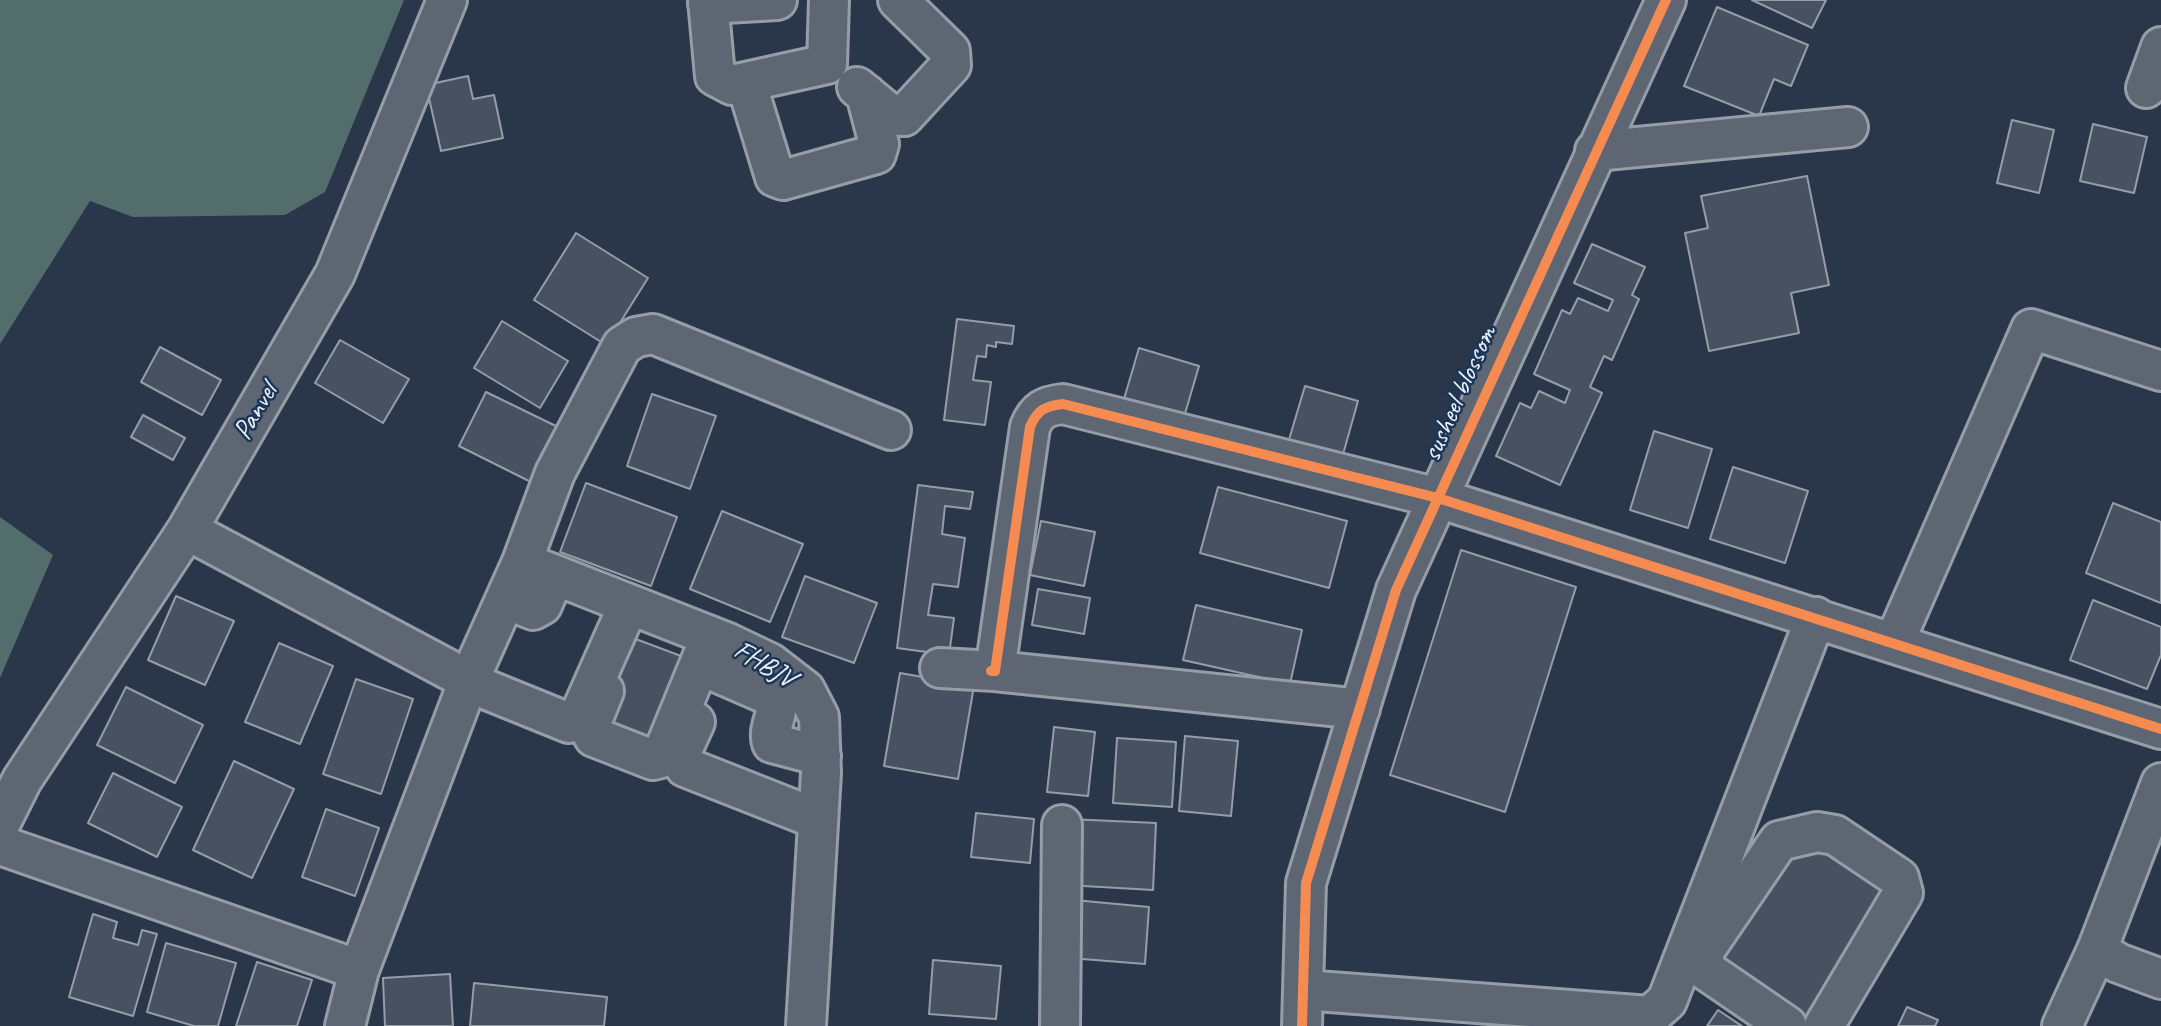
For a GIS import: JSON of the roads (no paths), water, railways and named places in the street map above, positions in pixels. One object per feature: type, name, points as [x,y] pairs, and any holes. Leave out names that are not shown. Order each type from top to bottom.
[{"type":"street","name":"Panvel","points":[[0,824],[22,780],[187,530],[335,274],[447,0]]},
{"type":"street","points":[[777,0],[708,2],[715,76],[732,85],[827,64]]},
{"type":"street","points":[[827,64],[830,0]]},
{"type":"street","points":[[827,64],[891,115],[904,116],[951,65],[950,51],[898,0]]},
{"type":"street","name":"susheel blossom","points":[[1302,1008],[1306,883],[1396,590],[1665,0]]},
{"type":"street","points":[[2146,88],[2161,47]]},
{"type":"street","points":[[746,82],[775,177],[783,180],[876,154],[879,144],[866,94]]},
{"type":"street","points":[[1595,150],[1848,127]]},
{"type":"street","points":[[1894,643],[2031,329],[2161,371]]},
{"type":"street","points":[[345,1026],[359,970],[508,619],[542,605],[538,569],[555,473],[622,346],[636,337],[653,334],[891,430]]},
{"type":"street","points":[[995,671],[1030,427],[1036,413],[1047,406],[1063,404],[1438,498],[2161,729]]},
{"type":"street","points":[[187,530],[480,686],[569,723],[578,719],[634,606]]},
{"type":"street","name":"FHBJV","points":[[538,569],[634,606],[747,673],[805,690],[819,717],[821,758],[806,1026]]},
{"type":"street","points":[[634,606],[589,728],[594,737],[653,760],[661,758],[747,673]]},
{"type":"street","points":[[1787,1026],[1704,969],[1704,951],[1735,874],[1816,617]]},
{"type":"street","points":[[940,668],[995,671],[1360,709]]},
{"type":"street","points":[[747,673],[772,743],[821,758]]},
{"type":"street","points":[[747,673],[680,755],[685,767],[817,819]]},
{"type":"street","points":[[762,798],[771,761],[821,758]]},
{"type":"street","points":[[2062,1026],[2097,950],[2161,783]]},
{"type":"street","points":[[1060,1026],[1062,825]]},
{"type":"street","points":[[1302,1008],[1496,1016],[1650,1016],[1667,1001],[1735,874],[1779,841],[1817,832],[1835,835],[1899,878],[1903,893],[1824,1026]]},
{"type":"street","points":[[0,845],[359,970]]},
{"type":"street","points":[[2097,950],[2118,963],[2161,979]]}]
